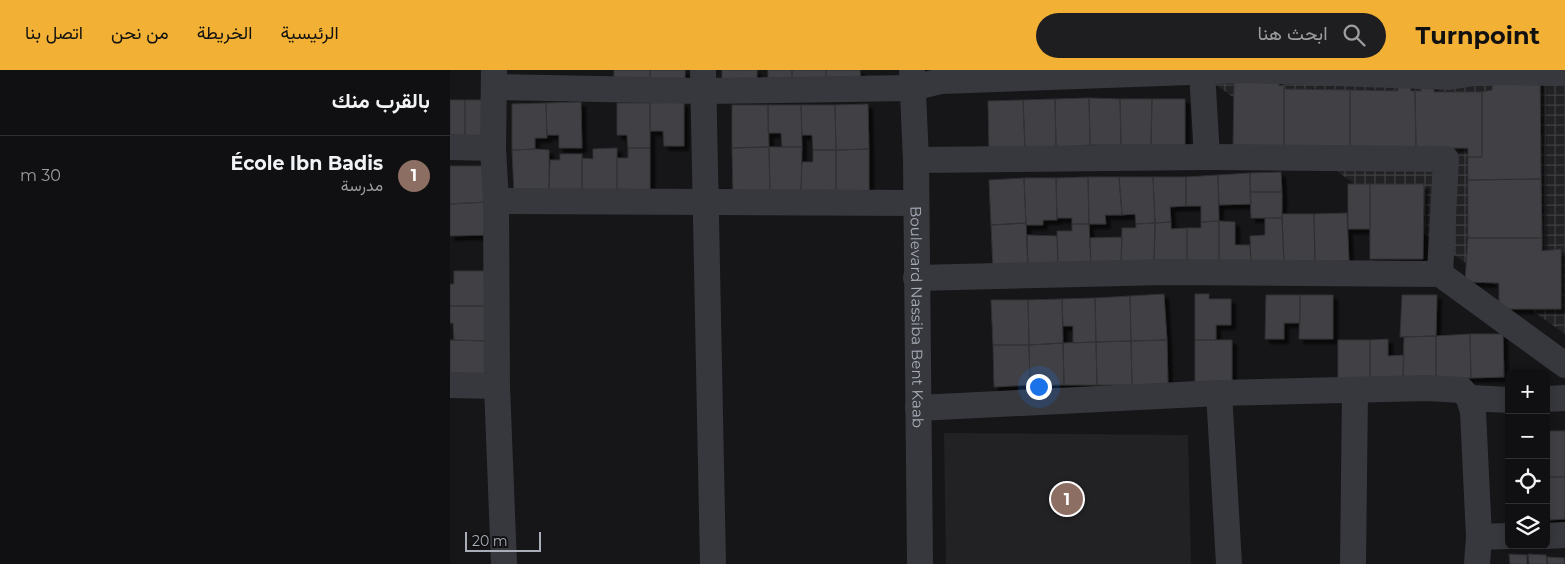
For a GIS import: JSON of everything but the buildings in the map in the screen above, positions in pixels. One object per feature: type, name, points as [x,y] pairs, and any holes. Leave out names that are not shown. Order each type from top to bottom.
[{"type":"street","points":[[504,564],[497,386],[496,201],[492,148],[494,78],[704,81],[912,79],[941,81],[1245,70],[1449,77],[1480,72],[1562,73]]},
{"type":"street","points":[[1202,72],[1207,157]]},
{"type":"street","name":"Boulevard Nassiba Bent Kaab","points":[[912,79],[916,160],[920,564]]},
{"type":"street","points":[[704,81],[704,204],[714,564]]},
{"type":"street","points":[[450,147],[492,148]]},
{"type":"street","points":[[916,160],[1207,157],[1446,160],[1440,274]]},
{"type":"street","points":[[496,201],[704,204],[916,203]]},
{"type":"street","points":[[916,278],[1166,272],[1440,274],[1565,365]]},
{"type":"street","points":[[450,385],[497,386]]},
{"type":"street","points":[[918,408],[1219,393],[1447,388],[1462,390],[1468,398],[1473,412],[1479,537],[1477,564]]},
{"type":"street","points":[[1353,564],[1355,390]]},
{"type":"street","points":[[1219,393],[1229,564]]},
{"type":"street","points":[[1468,398],[1505,400]]},
{"type":"street","points":[[1550,399],[1565,398]]},
{"type":"street","points":[[1479,537],[1505,536]]},
{"type":"street","points":[[1550,536],[1565,536]]},
{"type":"shaded area","points":[[1195,70],[1565,70],[1565,334]]},
{"type":"shaded area","points":[[944,433],[1188,435],[1191,564],[946,564]]},
{"type":"place","name":"École Ibn Badis","points":[[1067,499]]}]
